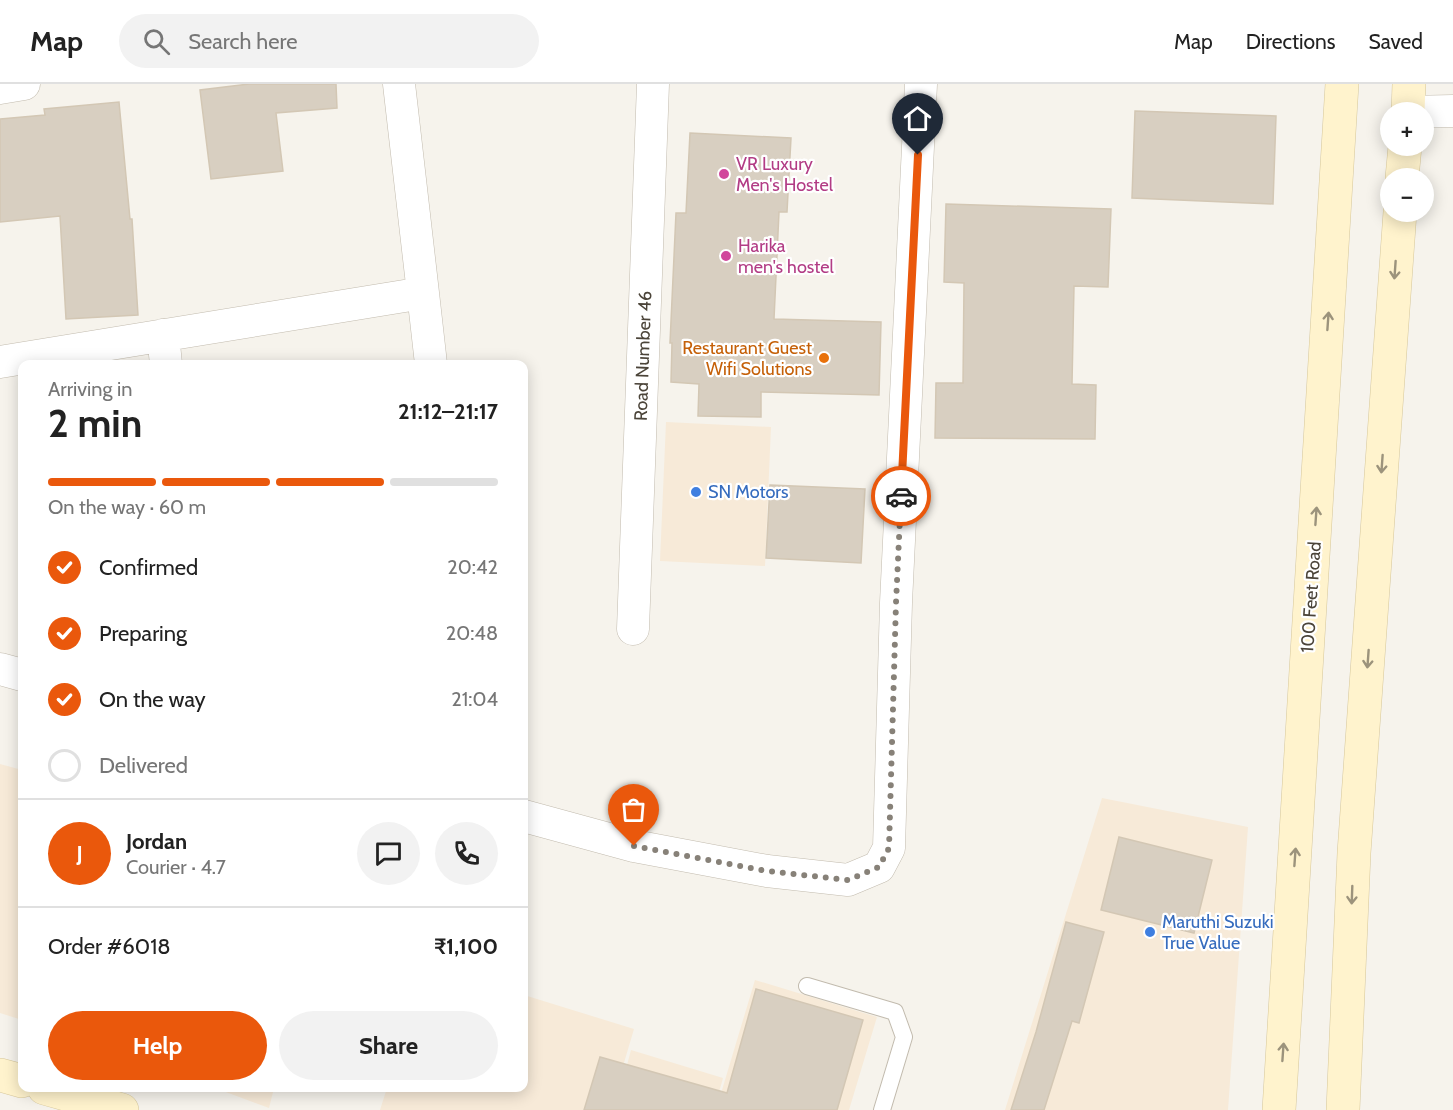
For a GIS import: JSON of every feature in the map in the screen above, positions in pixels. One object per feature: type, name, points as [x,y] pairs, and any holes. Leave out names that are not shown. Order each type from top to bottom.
[{"type":"main road","name":"100 Feet Road","points":[[1279,1110],[1342,84]]},
{"type":"main road","points":[[1408,102],[1409,84]]},
{"type":"main road","points":[[1343,1110],[1354,853],[1399,222]]},
{"type":"main road","points":[[0,1075],[18,1081]]},
{"type":"main road","points":[[58,1092],[122,1110]]},
{"type":"street","points":[[0,88],[24,84]]},
{"type":"street","points":[[399,84],[431,360]]},
{"type":"street","name":"Road Number 46","points":[[633,628],[653,84]]},
{"type":"street","points":[[528,817],[634,846],[767,871],[848,880],[879,867],[889,848],[896,603],[921,84]]},
{"type":"street","points":[[1434,111],[1453,111]]},
{"type":"street","points":[[28,360],[165,350],[423,293]]},
{"type":"street","points":[[0,362],[18,361]]},
{"type":"street","points":[[0,669],[18,674]]},
{"type":"lane","points":[[807,986],[895,1012],[904,1037],[882,1110]]},
{"type":"shaded area","points":[[666,422],[771,427],[765,566],[660,561]]},
{"type":"shaded area","points":[[0,764],[18,769],[18,1019],[0,1013]]},
{"type":"shaded area","name":"Maruthi Suzuki True Value","points":[[1102,798],[1248,827],[1228,1110],[1005,1110]]},
{"type":"shaded area","points":[[755,980],[877,1017],[849,1110],[716,1110]]},
{"type":"shaded area","points":[[528,996],[634,1029],[610,1110],[380,1110],[386,1092],[528,1092]]},
{"type":"shaded area","points":[[631,1050],[723,1078],[714,1110],[615,1110]]},
{"type":"shaded area","points":[[226,1092],[273,1092],[269,1108]]},
{"type":"building","points":[[249,84],[336,84],[337,108],[276,113],[283,171],[211,179],[200,90]]},
{"type":"building","points":[[119,102],[130,219],[132,219],[138,315],[66,319],[60,216],[0,222],[0,119],[45,115],[44,109]]},
{"type":"building","points":[[1135,111],[1276,116],[1273,204],[1132,198]]},
{"type":"building","points":[[690,133],[791,138],[787,212],[779,212],[774,319],[881,322],[879,395],[761,392],[761,417],[698,416],[699,384],[671,382],[672,343],[670,343],[676,213],[686,213]]},
{"type":"building","points":[[946,204],[1111,209],[1108,287],[1074,286],[1072,384],[1096,385],[1095,439],[935,438],[936,383],[963,383],[964,283],[944,282]]},
{"type":"building","points":[[770,485],[865,489],[861,563],[766,558]]},
{"type":"building","points":[[1119,837],[1212,860],[1194,933],[1101,910]]},
{"type":"building","points":[[1066,922],[1104,932],[1079,1023],[1072,1021],[1044,1110],[1011,1110],[1036,1032]]},
{"type":"building","points":[[756,989],[863,1020],[837,1110],[584,1110],[600,1057],[727,1093]]},
{"type":"way so far","points":[[634,846],[767,871],[848,880],[879,867],[889,848],[901,496]]},
{"type":"place","name":"VR Luxury Men's Hostel","points":[[724,174]]},
{"type":"place","name":"Harika men's hostel","points":[[726,256]]},
{"type":"place","name":"Restaurant Guest Wifi Solutions","points":[[824,358]]},
{"type":"place","name":"SN Motors","points":[[696,492]]},
{"type":"place","name":"Maruthi Suzuki True Value","points":[[1150,932]]},
{"type":"route","points":[[901,496],[918,155]]}]
